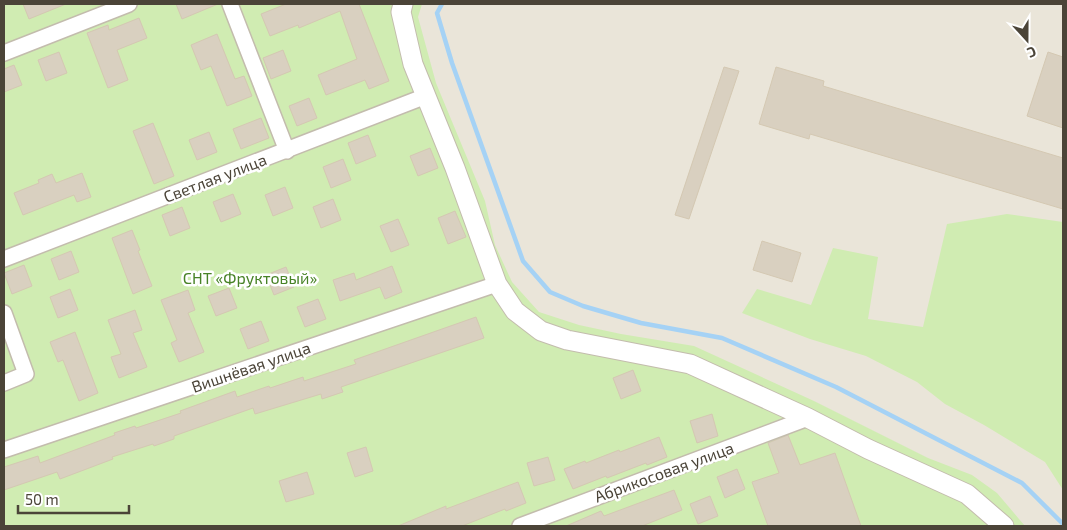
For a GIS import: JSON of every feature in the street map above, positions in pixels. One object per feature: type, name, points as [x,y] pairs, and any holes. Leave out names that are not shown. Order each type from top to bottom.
[{"type":"street","points":[[4,52],[129,4]]},
{"type":"street","points":[[230,4],[287,151]]},
{"type":"street","points":[[403,4],[402,12],[413,64],[497,284],[515,311],[541,331],[567,340],[690,364],[966,494],[1004,526]]},
{"type":"street","name":"Светлая улица","points":[[4,259],[426,96]]},
{"type":"street","name":"Вишнёвая улица","points":[[4,450],[497,284]]},
{"type":"street","points":[[4,313],[26,374],[4,383]]},
{"type":"street","name":"Абрикосовая улица","points":[[520,526],[808,418]]},
{"type":"shaded area","points":[[4,4],[1063,4],[1063,526],[4,526]]},
{"type":"green space","name":"СНТ «Фруктовый»","points":[[4,4],[422,4],[418,17],[436,83],[485,201],[495,245],[512,282],[539,312],[579,325],[694,346],[814,401],[928,458],[972,475],[997,493],[1025,526],[4,526]]},
{"type":"green space","points":[[1007,214],[1063,222],[1063,490],[1045,462],[945,404],[917,382],[866,356],[810,339],[742,313],[757,289],[811,305],[833,248],[878,257],[868,319],[923,327],[947,224]]},
{"type":"building","points":[[23,4],[66,4],[29,19]]},
{"type":"building","points":[[176,4],[218,4],[182,19]]},
{"type":"building","points":[[286,4],[359,4],[389,81],[369,89],[365,80],[326,95],[318,75],[357,59],[340,11],[299,28],[298,25],[270,36],[261,14]]},
{"type":"building","points":[[139,18],[147,38],[117,50],[128,80],[108,88],[87,33],[108,25],[109,30]]},
{"type":"building","points":[[217,34],[235,79],[244,76],[252,96],[227,106],[211,66],[201,70],[191,45]]},
{"type":"building","points":[[283,50],[291,71],[271,79],[263,58]]},
{"type":"building","points":[[59,52],[67,73],[46,81],[38,60]]},
{"type":"building","points":[[1048,52],[1063,57],[1063,128],[1027,116]]},
{"type":"building","points":[[14,65],[22,85],[4,92],[4,69]]},
{"type":"building","points":[[724,67],[739,71],[689,219],[675,215]]},
{"type":"building","points":[[776,67],[824,81],[823,86],[1063,158],[1063,209],[810,134],[809,139],[759,124]]},
{"type":"building","points":[[309,98],[317,118],[297,126],[289,106]]},
{"type":"building","points":[[261,118],[269,138],[241,149],[233,129]]},
{"type":"building","points":[[153,123],[174,176],[154,184],[133,131]]},
{"type":"building","points":[[209,132],[217,152],[197,160],[189,140]]},
{"type":"building","points":[[368,135],[376,156],[356,164],[348,143]]},
{"type":"building","points":[[430,148],[438,168],[418,176],[410,156]]},
{"type":"building","points":[[343,159],[351,180],[331,188],[323,167]]},
{"type":"building","points":[[82,173],[91,197],[77,202],[74,195],[23,215],[14,193],[39,183],[38,180],[52,174],[56,183]]},
{"type":"building","points":[[285,187],[293,208],[273,216],[265,195]]},
{"type":"building","points":[[233,194],[241,214],[221,222],[213,202]]},
{"type":"building","points":[[333,199],[341,220],[321,228],[313,207]]},
{"type":"building","points":[[182,207],[190,228],[170,236],[162,215]]},
{"type":"building","points":[[455,211],[466,237],[448,244],[438,218]]},
{"type":"building","points":[[398,219],[409,245],[391,252],[380,226]]},
{"type":"building","points":[[132,230],[152,286],[133,294],[112,238]]},
{"type":"building","points":[[762,241],[801,253],[792,282],[753,270]]},
{"type":"building","points":[[71,251],[79,272],[59,280],[51,259]]},
{"type":"building","points":[[24,265],[32,286],[12,294],[4,273]]},
{"type":"building","points":[[392,266],[402,292],[385,299],[380,287],[340,301],[333,280],[354,273],[356,280]]},
{"type":"building","points":[[286,267],[294,287],[274,295],[266,275]]},
{"type":"building","points":[[229,288],[237,308],[216,316],[208,296]]},
{"type":"building","points":[[70,289],[78,310],[58,318],[50,297]]},
{"type":"building","points":[[188,290],[195,310],[188,313],[204,352],[179,362],[171,343],[177,340],[161,300]]},
{"type":"building","points":[[318,299],[326,319],[305,327],[297,307]]},
{"type":"building","points":[[135,310],[142,330],[133,333],[147,367],[119,378],[111,357],[121,354],[108,320]]},
{"type":"building","points":[[476,317],[484,338],[341,387],[343,392],[322,399],[321,394],[255,414],[253,408],[174,436],[174,439],[154,446],[153,444],[112,457],[113,459],[60,479],[57,472],[4,490],[4,467],[38,456],[40,463],[115,435],[114,433],[135,426],[136,428],[181,413],[180,411],[235,391],[237,397],[303,377],[304,381],[356,364],[354,360]]},
{"type":"building","points":[[261,321],[269,341],[248,349],[240,329]]},
{"type":"building","points":[[75,332],[98,393],[79,401],[63,360],[58,362],[50,342]]},
{"type":"building","points":[[633,370],[641,391],[621,399],[613,378]]},
{"type":"building","points":[[712,414],[718,436],[697,443],[690,421]]},
{"type":"building","points":[[788,435],[800,465],[835,453],[861,526],[768,526],[752,482],[779,473],[768,443]]},
{"type":"building","points":[[659,437],[667,457],[607,478],[606,476],[573,489],[564,469],[585,461],[586,463],[619,450],[620,452]]},
{"type":"building","points":[[366,447],[373,471],[355,477],[347,453]]},
{"type":"building","points":[[548,457],[555,480],[534,486],[527,463]]},
{"type":"building","points":[[737,469],[745,489],[725,498],[717,477]]},
{"type":"building","points":[[307,472],[314,494],[286,502],[279,481]]},
{"type":"building","points":[[518,482],[526,503],[506,511],[505,509],[462,526],[398,526],[446,506],[446,509]]},
{"type":"building","points":[[674,490],[682,510],[642,526],[566,526],[601,511],[604,516]]},
{"type":"building","points":[[710,496],[718,516],[698,524],[690,504]]},
{"type":"waterway","points":[[442,4],[437,13],[452,63],[523,261],[550,292],[583,306],[641,323],[722,338],[836,387],[1022,483],[1063,524]]}]
